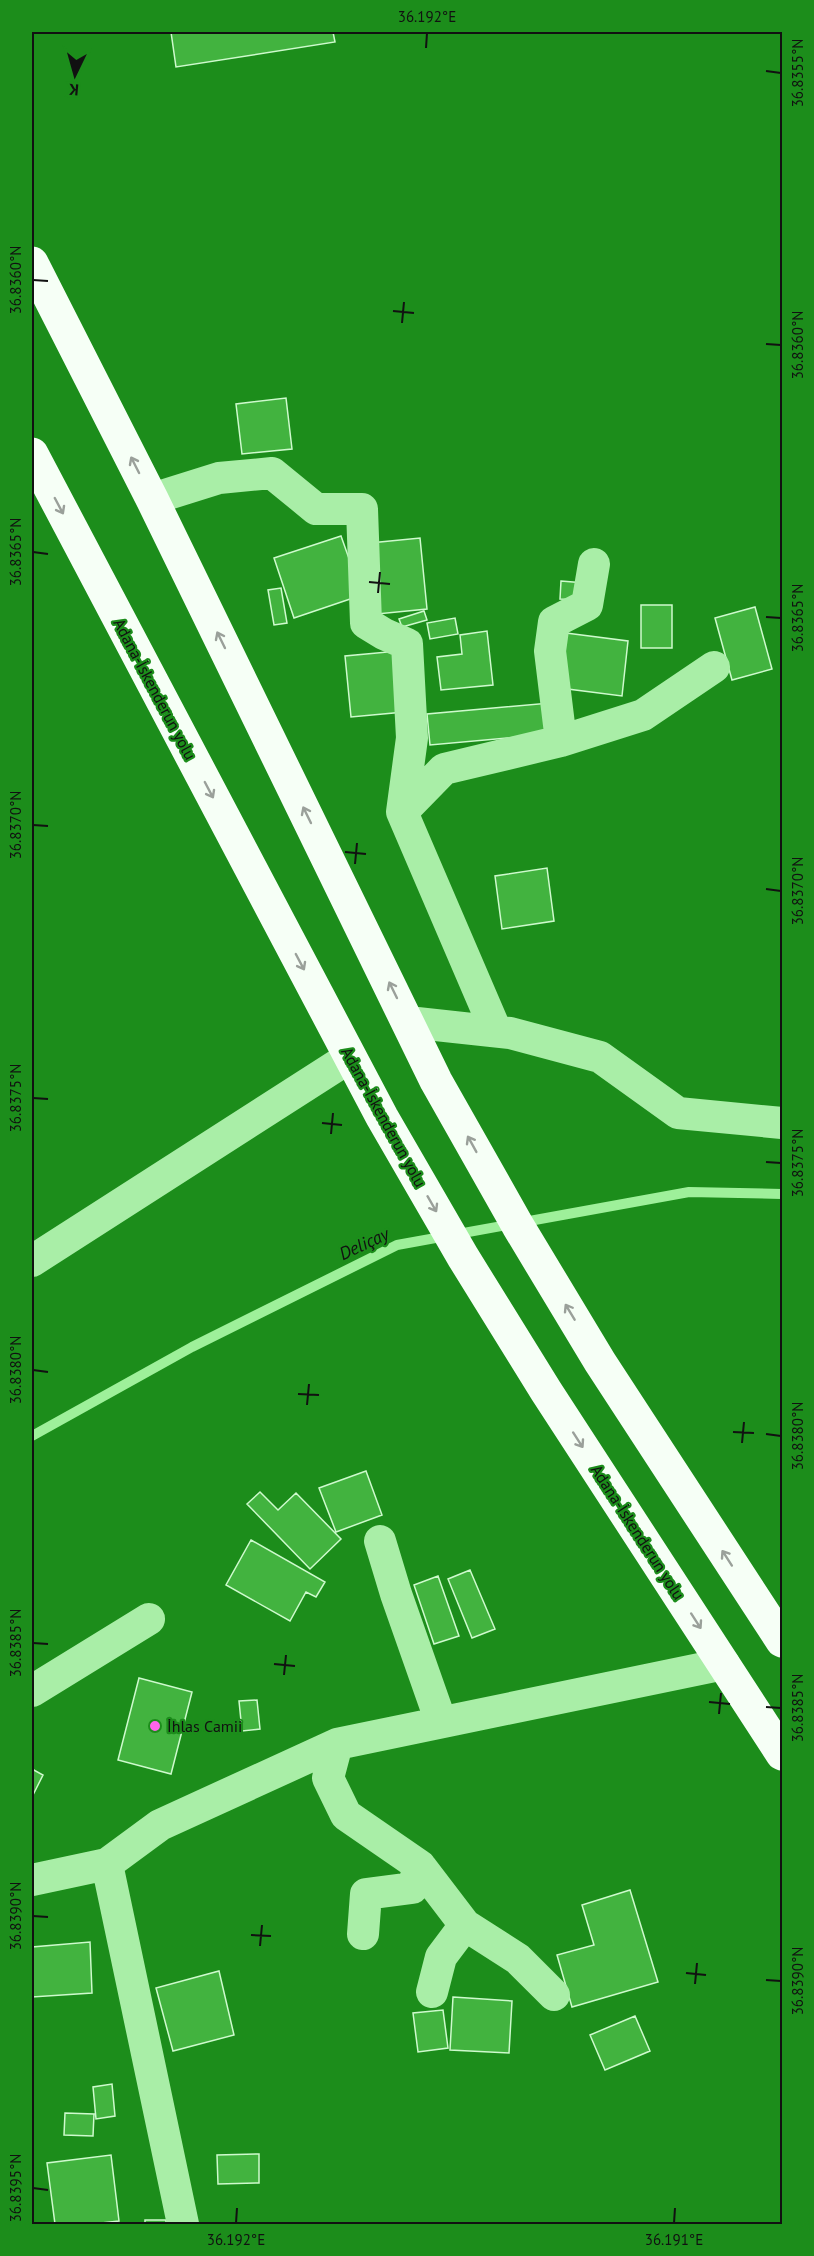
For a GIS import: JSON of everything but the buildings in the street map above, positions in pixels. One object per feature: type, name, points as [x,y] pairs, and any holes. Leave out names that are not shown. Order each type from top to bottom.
[{"type":"highway","points":[[32,263],[152,499],[436,1081],[518,1226],[600,1362],[783,1641]]},
{"type":"highway","name":"Adana-İskenderun yolu","points":[[32,454],[382,1117],[463,1257],[546,1391],[783,1754]]},
{"type":"street","points":[[152,499],[219,478],[272,472],[316,508],[362,509],[366,623],[407,644],[412,738],[402,812],[496,1031]]},
{"type":"street","points":[[561,741],[550,651],[554,622],[587,605],[594,564]]},
{"type":"street","points":[[402,812],[444,770],[561,741],[644,716],[714,667]]},
{"type":"street","points":[[408,1022],[510,1033],[600,1057],[678,1113],[783,1123]]},
{"type":"street","points":[[32,1261],[350,1057]]},
{"type":"street","points":[[380,1541],[441,1722]]},
{"type":"street","points":[[32,1691],[148,1619]]},
{"type":"street","points":[[32,1880],[107,1864],[160,1825],[337,1744],[724,1664]]},
{"type":"street","points":[[337,1744],[328,1778],[346,1815],[420,1866],[465,1925],[518,1959],[554,1995]]},
{"type":"street","points":[[107,1864],[183,2224]]},
{"type":"street","points":[[363,1934],[366,1894],[412,1888],[420,1866]]},
{"type":"street","points":[[432,1992],[441,1957],[465,1925]]},
{"type":"waterway","name":"Deliçay","points":[[32,1436],[192,1347],[397,1245],[689,1192],[782,1194]]},
{"type":"place","name":"İhlas Camii","points":[[155,1726]]}]
